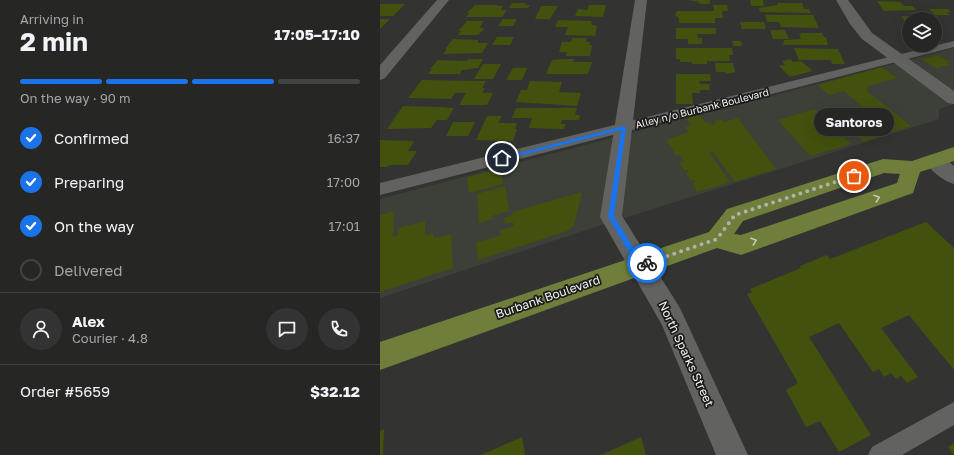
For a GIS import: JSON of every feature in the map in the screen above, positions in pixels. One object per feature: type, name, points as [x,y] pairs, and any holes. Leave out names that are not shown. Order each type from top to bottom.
[{"type":"main road","points":[[912,168],[906,188],[741,245],[717,239],[735,215],[883,166],[912,168],[954,154]]},
{"type":"main road","name":"Burbank Boulevard","points":[[380,356],[717,239]]},
{"type":"street","points":[[380,75],[443,0]]},
{"type":"street","name":"North Sparks Street","points":[[641,0],[611,217],[671,317],[732,455]]},
{"type":"street","points":[[842,0],[856,24],[867,36],[954,99]]},
{"type":"street","points":[[935,160],[954,176]]},
{"type":"lane","name":"Alley n/o Burbank Boulevard","points":[[380,189],[954,44]]},
{"type":"lane","points":[[880,455],[954,413]]},
{"type":"shaded area","points":[[954,48],[954,104],[939,109],[939,119],[583,231],[380,298],[380,199]]},
{"type":"building","points":[[688,0],[710,0],[710,2],[709,4],[700,4],[699,2]]},
{"type":"building","points":[[750,0],[763,0],[764,6],[751,6]]},
{"type":"building","points":[[877,1],[900,2],[904,6],[913,6],[916,10],[884,11]]},
{"type":"building","points":[[512,3],[526,3],[525,5],[530,5],[528,8],[509,8]]},
{"type":"building","points":[[777,3],[802,3],[804,9],[809,9],[811,13],[760,12],[759,8],[778,5]]},
{"type":"building","points":[[380,4],[405,4],[393,16],[380,16]]},
{"type":"building","points":[[475,5],[498,5],[497,6],[503,6],[501,10],[507,10],[502,17],[466,17],[469,13],[467,13]]},
{"type":"building","points":[[589,5],[606,5],[603,17],[575,16],[578,9],[587,10]]},
{"type":"building","points":[[713,5],[727,5],[728,11],[722,11],[723,18],[715,18],[715,23],[679,23],[679,18],[675,15],[677,11],[714,11]]},
{"type":"building","points":[[541,6],[558,6],[550,19],[535,19]]},
{"type":"building","points":[[929,9],[948,9],[951,12],[947,12],[950,15],[942,15],[942,12],[932,12]]},
{"type":"building","points":[[765,15],[813,15],[819,28],[781,27],[779,22],[767,22]]},
{"type":"building","points":[[380,19],[390,19],[380,29]]},
{"type":"building","points":[[503,19],[517,19],[513,26],[498,26]]},
{"type":"building","points":[[558,20],[592,21],[591,24],[597,26],[595,36],[565,35],[568,27],[555,27]]},
{"type":"building","points":[[467,21],[484,21],[480,27],[484,29],[478,35],[458,35],[461,31],[458,31]]},
{"type":"building","points":[[740,22],[764,22],[766,29],[742,29]]},
{"type":"building","points":[[676,28],[716,28],[716,34],[697,34],[698,38],[702,38],[702,44],[688,44],[688,39],[676,39]]},
{"type":"building","points":[[770,30],[785,30],[789,39],[773,39]]},
{"type":"building","points":[[822,33],[824,37],[826,37],[828,45],[783,45],[784,40],[801,39],[799,34]]},
{"type":"building","points":[[497,37],[514,37],[510,45],[492,45]]},
{"type":"building","points":[[572,38],[587,38],[586,42],[590,42],[589,45],[592,45],[590,56],[566,56],[567,52],[559,52],[562,42],[571,42]]},
{"type":"building","points":[[453,39],[478,40],[478,43],[488,43],[482,53],[443,54]]},
{"type":"building","points":[[732,41],[741,41],[742,46],[733,46]]},
{"type":"building","points":[[676,48],[732,48],[733,55],[729,55],[730,61],[707,61],[707,64],[692,64],[692,62],[680,62],[680,59],[676,59]]},
{"type":"building","points":[[794,48],[838,49],[845,64],[832,64],[831,60],[799,60]]},
{"type":"building","points":[[938,55],[949,62],[947,63],[950,65],[936,68],[921,59]]},
{"type":"building","points":[[468,59],[483,59],[478,68],[462,70],[460,74],[428,74],[432,69],[430,69],[438,60],[467,61]]},
{"type":"building","points":[[574,59],[573,62],[592,62],[588,74],[546,74],[552,60]]},
{"type":"building","points":[[790,59],[793,62],[801,61],[813,71],[790,77],[779,66],[785,65],[782,61]]},
{"type":"building","points":[[715,63],[733,63],[735,72],[726,74],[726,72],[716,72]]},
{"type":"building","points":[[483,64],[501,64],[493,79],[474,79]]},
{"type":"building","points":[[882,67],[897,78],[868,86],[867,91],[911,126],[892,132],[844,91],[829,95],[818,85]]},
{"type":"building","points":[[513,68],[527,68],[522,80],[506,80]]},
{"type":"building","points":[[676,74],[710,74],[711,81],[699,81],[700,84],[709,84],[710,90],[700,90],[700,93],[692,93],[693,104],[676,104]]},
{"type":"building","points":[[422,80],[486,81],[482,88],[485,88],[482,93],[493,93],[487,105],[459,105],[466,93],[455,93],[451,99],[408,98]]},
{"type":"building","points":[[530,81],[562,82],[559,92],[581,93],[577,106],[516,102],[521,90],[527,90]]},
{"type":"building","points":[[403,106],[454,108],[447,120],[437,120],[431,128],[387,129]]},
{"type":"building","points":[[852,107],[884,135],[864,142],[832,113]]},
{"type":"building","points":[[516,108],[577,108],[575,115],[580,115],[579,120],[562,120],[561,124],[566,124],[564,129],[529,128],[532,118],[512,118]]},
{"type":"building","points":[[815,109],[851,144],[810,156],[778,120]]},
{"type":"building","points":[[700,115],[706,123],[709,122],[712,125],[716,124],[714,121],[722,119],[724,122],[738,118],[776,169],[735,182],[712,151],[709,152],[730,182],[697,192],[692,183],[695,182],[694,180],[691,181],[686,173],[689,171],[685,171],[679,162],[684,161],[680,155],[676,156],[672,148],[675,147],[671,147],[666,140],[689,132],[685,127],[691,125],[687,118]]},
{"type":"building","points":[[487,116],[502,116],[498,123],[517,123],[515,129],[517,129],[513,141],[476,140]]},
{"type":"building","points":[[453,122],[475,122],[468,136],[446,136]]},
{"type":"building","points":[[380,140],[414,141],[408,151],[417,151],[408,165],[390,165],[387,167],[380,167]]},
{"type":"building","points":[[500,169],[503,184],[469,193],[467,177]]},
{"type":"building","points":[[505,186],[509,211],[492,216],[493,219],[479,223],[477,194]]},
{"type":"building","points":[[582,192],[574,225],[567,231],[478,260],[476,243],[501,235],[500,230],[514,226],[513,222],[505,224],[504,218],[513,215],[512,212]]},
{"type":"building","points":[[394,211],[393,237],[398,235],[398,228],[425,221],[425,235],[433,233],[434,238],[451,234],[453,268],[380,292],[380,215]]},
{"type":"building","points":[[926,222],[954,248],[954,370],[909,315],[881,328],[918,377],[907,383],[901,376],[896,379],[891,373],[884,377],[879,369],[873,372],[839,323],[809,337],[871,435],[839,452],[820,421],[806,427],[786,390],[798,383],[747,294],[752,292],[750,289],[801,268],[800,266],[827,255],[830,259]]},
{"type":"building","points":[[384,429],[383,455],[380,455],[380,431]]},
{"type":"building","points":[[522,437],[525,455],[481,455]]},
{"type":"building","points":[[641,437],[646,455],[601,455]]},
{"type":"building","points":[[954,443],[954,455],[948,447]]},
{"type":"way so far","points":[[647,263],[717,239],[735,215],[854,176]]},
{"type":"place","name":"Santoros","points":[[854,176]]},
{"type":"route","points":[[502,158],[624,128],[611,217],[640,265],[647,263]]}]
